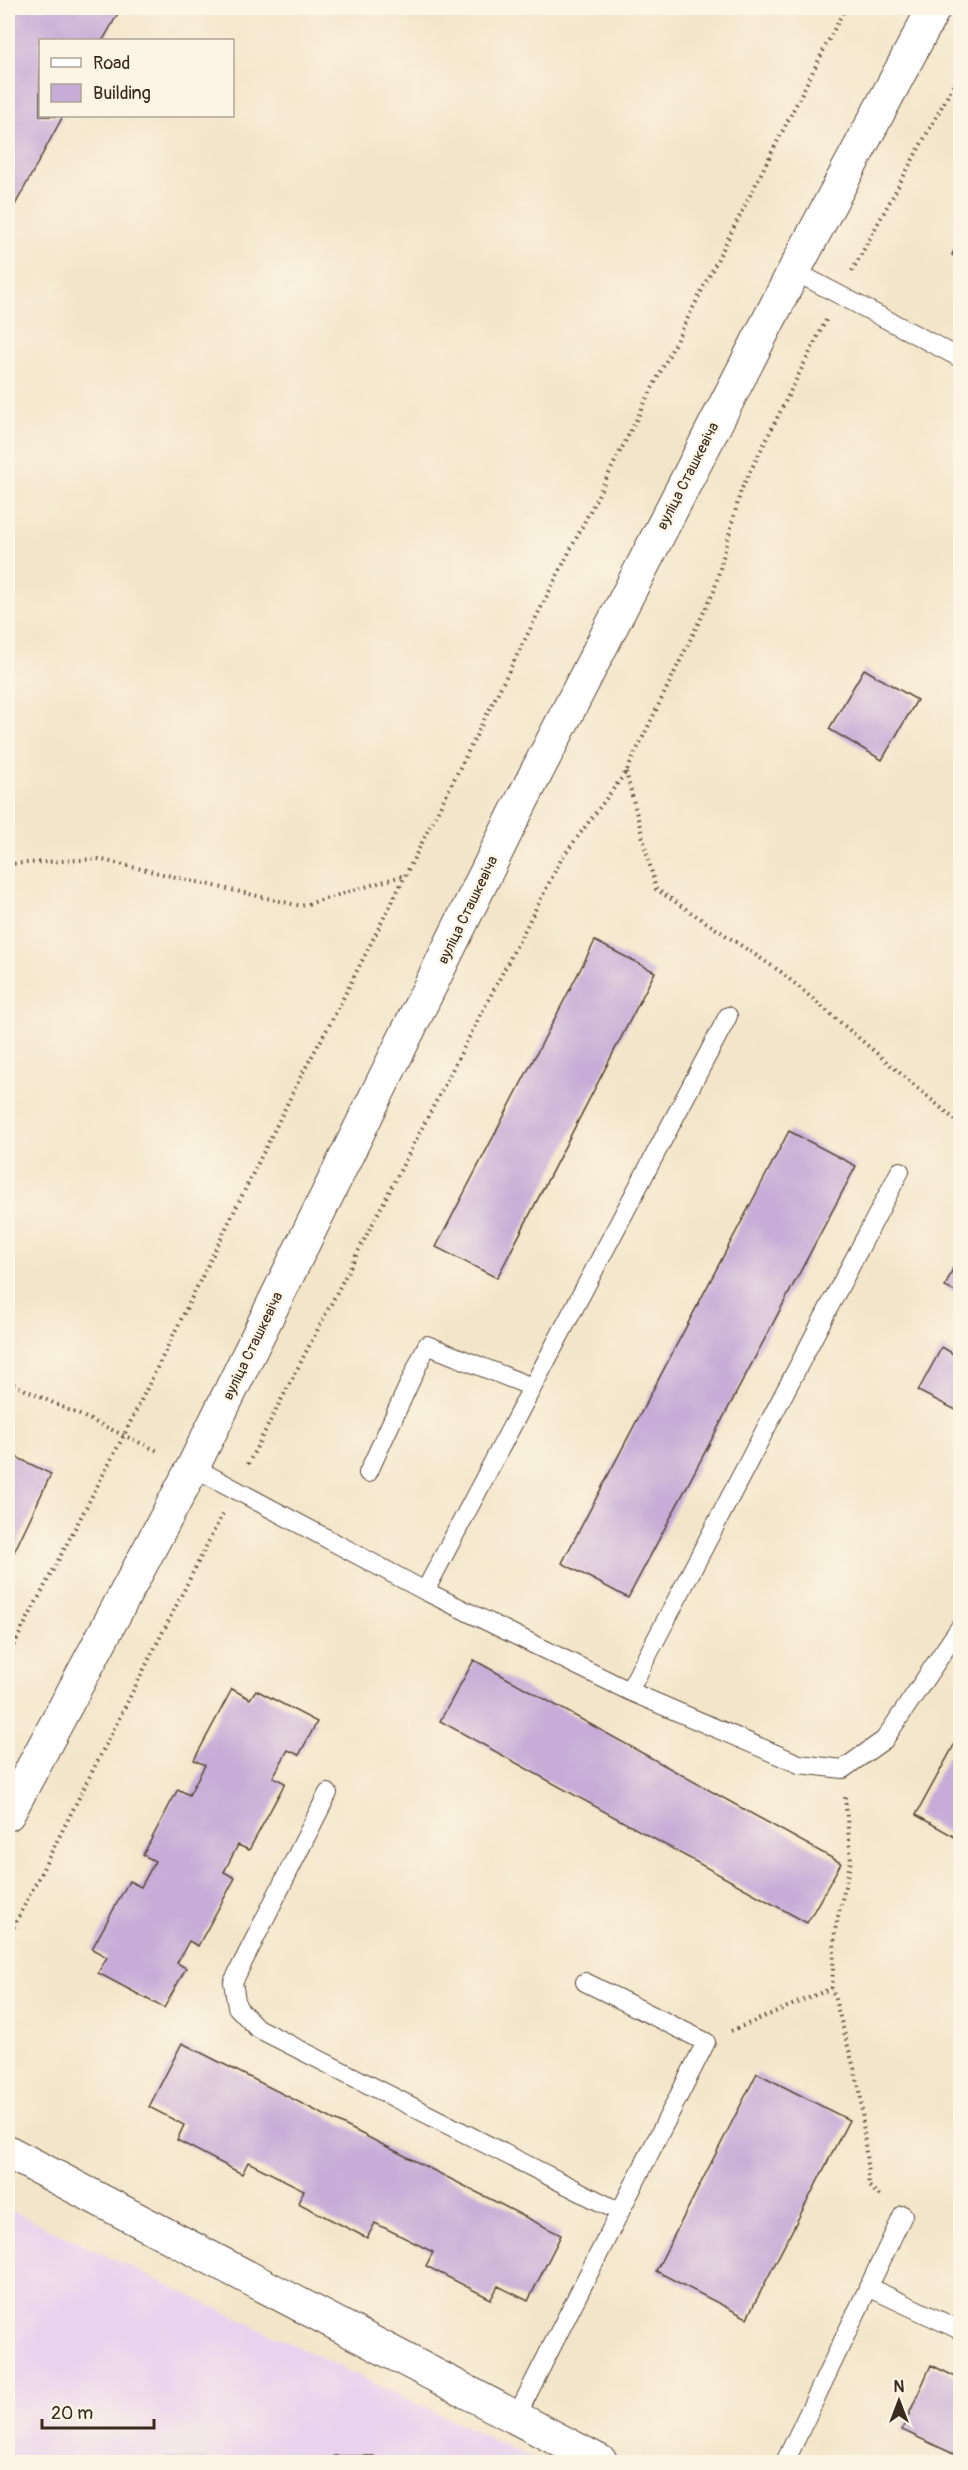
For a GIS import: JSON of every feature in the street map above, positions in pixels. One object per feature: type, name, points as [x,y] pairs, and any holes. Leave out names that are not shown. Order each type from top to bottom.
[{"type":"street","name":"вуліца Сташкевіча","points":[[8,1814],[193,1467],[513,818],[794,271],[934,8]]},
{"type":"street","points":[[8,2152],[601,2463]]},
{"type":"lane","points":[[794,271],[960,358]]},
{"type":"lane","points":[[425,1591],[728,1016]]},
{"type":"lane","points":[[629,1691],[900,1171]]},
{"type":"lane","points":[[368,1473],[427,1345],[532,1387]]},
{"type":"lane","points":[[193,1467],[425,1591],[629,1691],[799,1764],[843,1769],[884,1740],[960,1627]]},
{"type":"lane","points":[[328,1793],[233,1982],[237,2007],[257,2028],[620,2212]]},
{"type":"lane","points":[[515,2419],[706,2042],[585,1982]]},
{"type":"lane","points":[[785,2463],[903,2215]]},
{"type":"lane","points":[[868,2287],[960,2330]]},
{"type":"path","points":[[8,1656],[124,1435],[301,1076],[845,8]]},
{"type":"path","points":[[8,1938],[235,1489],[562,858],[626,772],[714,591],[741,490],[839,296],[960,73]]},
{"type":"path","points":[[626,772],[656,889],[781,972],[960,1124]]},
{"type":"path","points":[[8,864],[98,859],[301,906],[405,875]]},
{"type":"path","points":[[8,1382],[193,1467]]},
{"type":"path","points":[[843,1769],[851,1860],[835,1930],[832,1988],[860,2090],[869,2186],[903,2215]]},
{"type":"path","points":[[706,2042],[832,1988]]},
{"type":"shaded area","points":[[8,2209],[540,2462],[8,2462]]},
{"type":"building","points":[[8,8],[121,8],[104,39],[39,39],[39,117],[62,117],[8,218],[8,32],[13,21],[8,18]]},
{"type":"building","points":[[960,237],[960,259],[952,255]]},
{"type":"building","points":[[864,669],[917,700],[882,760],[829,729]]},
{"type":"building","points":[[595,941],[655,972],[497,1278],[436,1247]]},
{"type":"building","points":[[789,1131],[856,1166],[628,1598],[562,1563]]},
{"type":"building","points":[[960,1252],[960,1294],[945,1287]]},
{"type":"building","points":[[942,1347],[960,1358],[960,1412],[918,1391]]},
{"type":"building","points":[[8,1453],[51,1474],[8,1565]]},
{"type":"building","points":[[474,1660],[841,1863],[807,1923],[440,1721]]},
{"type":"building","points":[[232,1689],[250,1699],[256,1690],[317,1722],[299,1755],[288,1750],[273,1777],[285,1783],[249,1850],[238,1845],[224,1872],[235,1878],[198,1946],[189,1941],[177,1963],[186,1968],[164,2008],[98,1973],[107,1957],[92,1949],[129,1881],[141,1887],[155,1861],[143,1855],[178,1789],[189,1795],[205,1765],[194,1760]]},
{"type":"building","points":[[960,1734],[960,1840],[916,1815]]},
{"type":"building","points":[[182,2043],[561,2235],[528,2301],[498,2286],[491,2299],[426,2266],[433,2252],[375,2223],[367,2238],[298,2203],[304,2190],[248,2162],[242,2174],[177,2140],[184,2125],[149,2107]]},
{"type":"building","points":[[757,2073],[849,2120],[747,2318],[656,2271]]},
{"type":"building","points":[[931,2365],[960,2379],[960,2457],[902,2430]]},
{"type":"building","points":[[334,2456],[374,2456],[374,2462],[334,2462]]},
{"type":"building","points":[[165,2457],[207,2457],[207,2462],[165,2462]]}]
